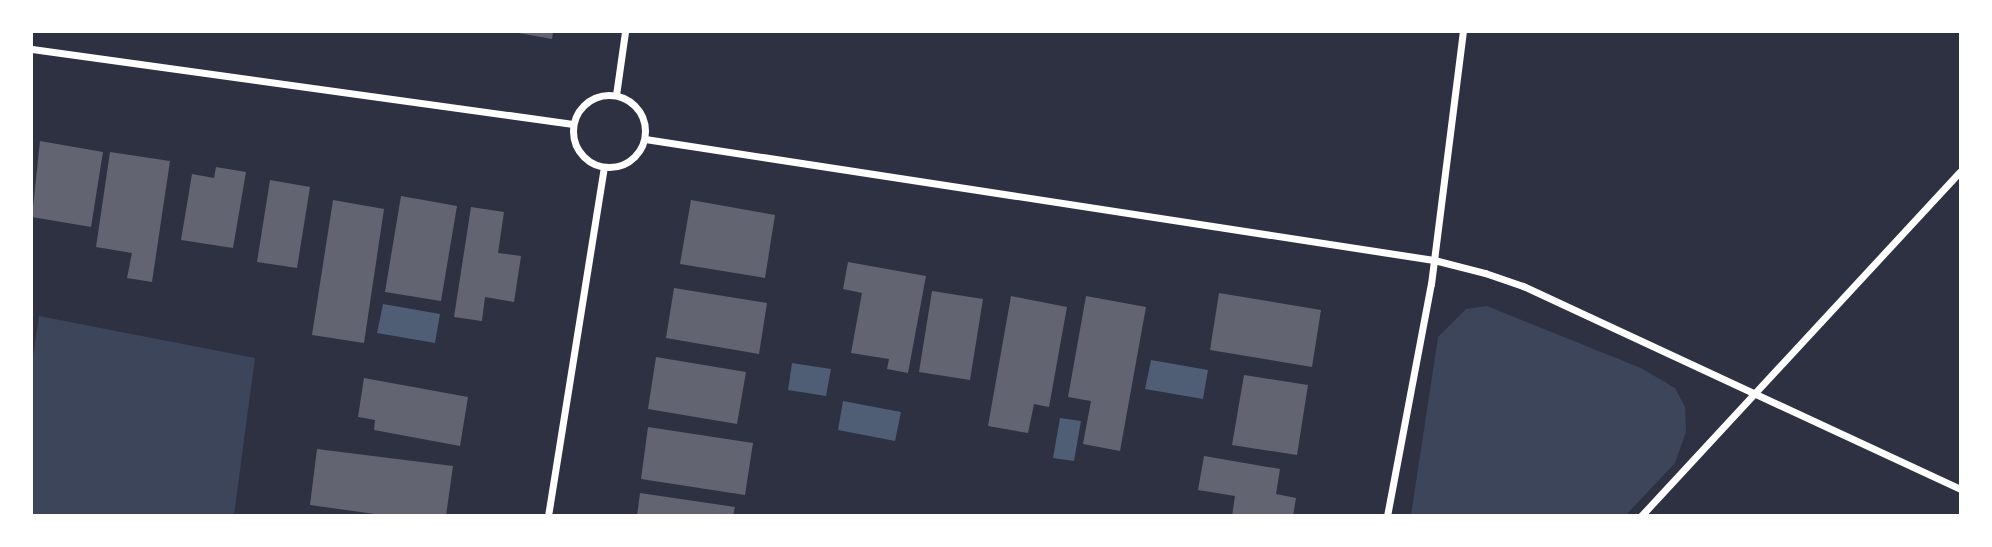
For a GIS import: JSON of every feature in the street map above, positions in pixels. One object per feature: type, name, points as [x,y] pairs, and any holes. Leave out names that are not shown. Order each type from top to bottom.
[{"type":"street","points":[[616,95],[625,32]]},
{"type":"street","points":[[1387,516],[1434,260],[1463,32]]},
{"type":"street","points":[[32,49],[573,124]]},
{"type":"street","points":[[616,95],[636,106],[646,127],[645,139],[626,164],[604,167],[583,157],[576,147],[573,124],[577,113],[594,97],[616,95]]},
{"type":"street","points":[[645,139],[1434,260],[1523,286],[1961,489]]},
{"type":"street","points":[[548,516],[604,167]]},
{"type":"street","points":[[1641,516],[1961,172]]},
{"type":"shaded area","points":[[383,304],[440,314],[435,343],[377,333]]},
{"type":"shaded area","points":[[1487,306],[1641,368],[1675,388],[1685,407],[1686,432],[1675,463],[1626,515],[1411,515],[1438,337],[1466,309]]},
{"type":"shaded area","points":[[39,316],[255,358],[234,515],[32,515],[32,363]]},
{"type":"shaded area","points":[[1151,360],[1208,370],[1203,399],[1145,389]]},
{"type":"shaded area","points":[[792,363],[831,369],[826,396],[788,390]]},
{"type":"shaded area","points":[[843,401],[901,412],[895,441],[838,430]]},
{"type":"shaded area","points":[[1060,418],[1081,421],[1074,461],[1053,458]]},
{"type":"building","points":[[513,32],[553,32],[552,39]]},
{"type":"building","points":[[40,141],[103,152],[91,227],[32,217]]},
{"type":"building","points":[[110,152],[170,161],[152,282],[127,278],[132,253],[96,247]]},
{"type":"building","points":[[216,167],[246,172],[233,248],[181,240],[192,174],[214,178]]},
{"type":"building","points":[[270,180],[310,187],[297,268],[257,262]]},
{"type":"building","points":[[401,196],[457,206],[441,301],[385,292]]},
{"type":"building","points":[[333,200],[384,209],[364,343],[312,335]]},
{"type":"building","points":[[691,200],[775,215],[765,278],[680,264]]},
{"type":"building","points":[[471,207],[504,212],[498,253],[521,256],[514,302],[485,297],[482,321],[454,317]]},
{"type":"building","points":[[848,262],[926,276],[908,373],[887,369],[889,359],[851,353],[862,293],[843,289]]},
{"type":"building","points":[[674,288],[767,303],[759,354],[666,338]]},
{"type":"building","points":[[932,291],[983,299],[970,380],[919,372]]},
{"type":"building","points":[[1219,293],[1321,310],[1312,367],[1210,350]]},
{"type":"building","points":[[1011,296],[1067,307],[1049,407],[1034,404],[1028,433],[988,426]]},
{"type":"building","points":[[1086,296],[1146,307],[1120,451],[1083,444],[1091,401],[1068,397]]},
{"type":"building","points":[[656,357],[746,372],[737,424],[648,409]]},
{"type":"building","points":[[1244,375],[1308,385],[1297,455],[1232,445]]},
{"type":"building","points":[[364,378],[468,397],[460,446],[374,430],[375,420],[358,417]]},
{"type":"building","points":[[648,427],[753,443],[745,495],[641,479]]},
{"type":"building","points":[[317,449],[453,466],[446,516],[389,516],[310,505]]},
{"type":"building","points":[[1204,456],[1280,469],[1276,494],[1296,498],[1293,516],[1232,516],[1235,496],[1198,490]]},
{"type":"building","points":[[640,493],[735,507],[733,516],[637,516]]}]
